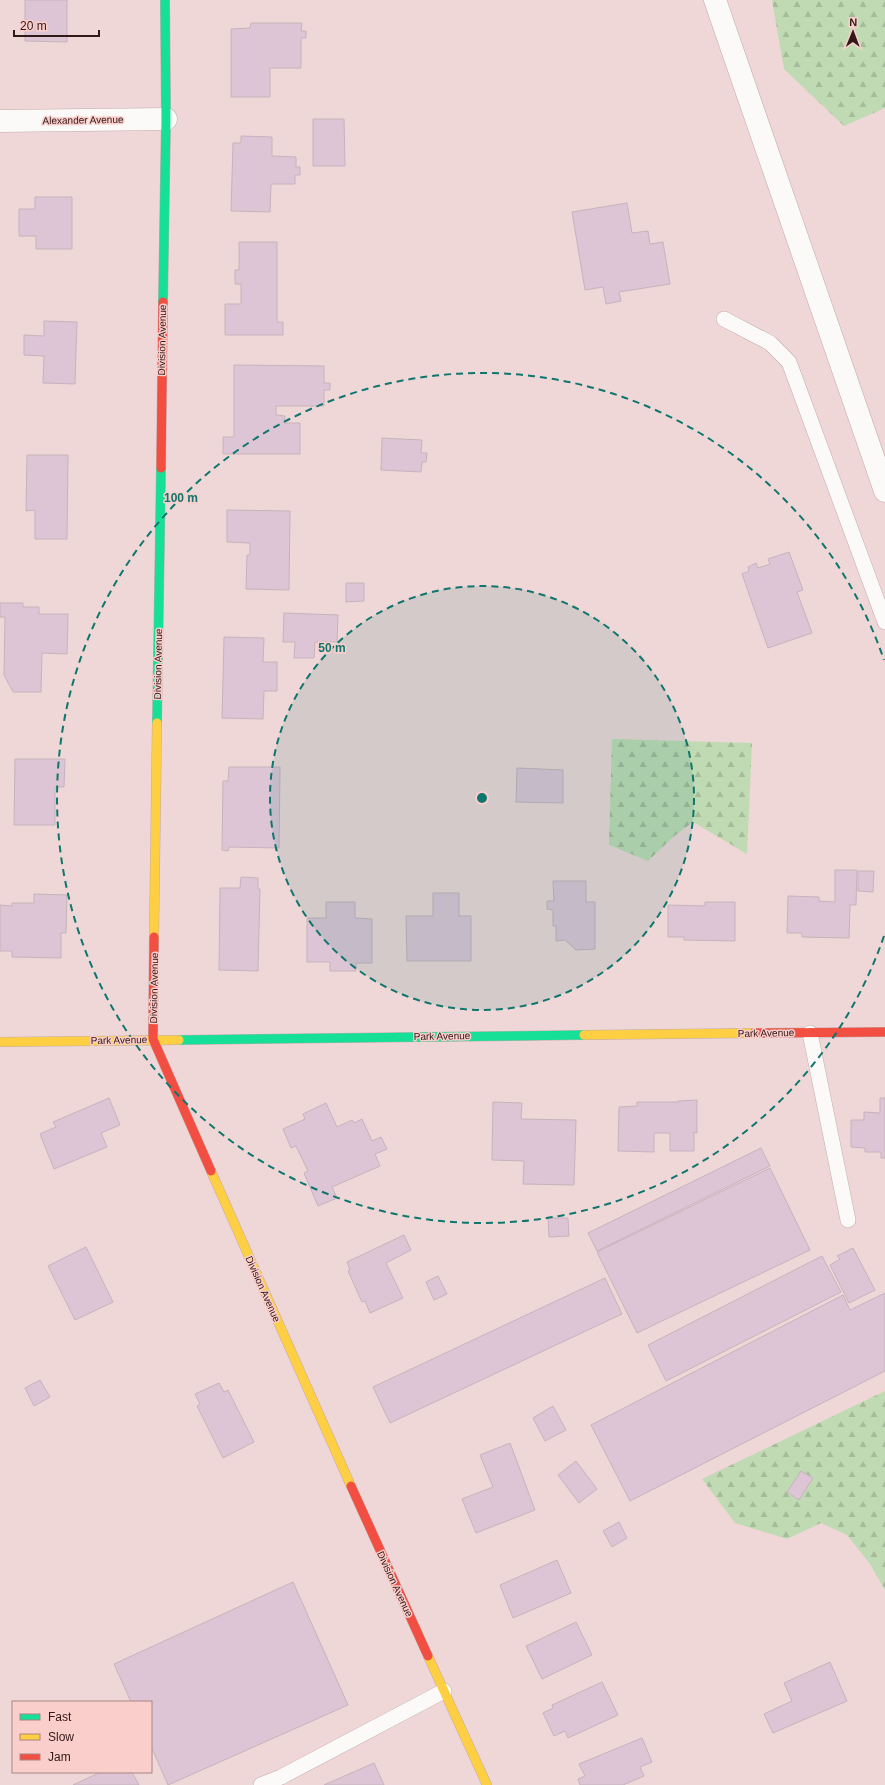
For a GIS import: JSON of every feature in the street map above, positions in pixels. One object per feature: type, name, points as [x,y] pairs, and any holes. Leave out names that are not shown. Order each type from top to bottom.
[{"type":"street","name":"Division Avenue","points":[[165,0],[166,119],[153,1039],[334,1450],[487,1785]]},
{"type":"street","points":[[715,0],[885,491]]},
{"type":"street","name":"Alexander Avenue","points":[[0,121],[166,119]]},
{"type":"street","name":"Park Avenue","points":[[0,1042],[153,1039],[885,1032]]},
{"type":"lane","points":[[724,319],[770,343],[789,362],[885,622]]},
{"type":"lane","points":[[810,1033],[848,1220]]},
{"type":"lane","points":[[261,1785],[281,1778],[444,1691]]},
{"type":"green space","points":[[772,0],[885,0],[885,108],[844,126],[784,69]]},
{"type":"green space","points":[[612,739],[752,743],[747,854],[693,822],[673,837],[648,861],[609,845]]},
{"type":"green space","points":[[885,1391],[885,1590],[870,1564],[847,1535],[821,1523],[787,1539],[735,1523],[702,1479]]},
{"type":"building","points":[[25,0],[67,0],[67,42],[25,41]]},
{"type":"building","points":[[251,23],[302,23],[301,31],[306,31],[306,38],[301,38],[301,68],[270,68],[270,97],[231,97],[231,29],[250,28]]},
{"type":"building","points":[[313,119],[344,119],[345,166],[313,166]]},
{"type":"building","points":[[241,136],[272,137],[272,156],[296,157],[296,167],[300,167],[300,175],[295,175],[295,184],[271,184],[270,212],[231,211],[233,143],[241,143]]},
{"type":"building","points":[[35,197],[72,197],[72,249],[36,249],[36,236],[19,236],[19,209],[35,209]]},
{"type":"building","points":[[627,203],[632,233],[648,231],[650,244],[663,242],[670,284],[619,292],[621,301],[606,304],[603,287],[585,290],[572,212]]},
{"type":"building","points":[[239,242],[277,242],[277,322],[283,322],[283,335],[225,335],[225,304],[241,304],[241,284],[235,284],[235,270],[239,270]]},
{"type":"building","points":[[44,321],[77,322],[75,384],[43,383],[44,356],[24,355],[24,335],[44,336]]},
{"type":"building","points":[[234,365],[324,366],[324,383],[330,383],[330,390],[324,390],[324,406],[276,406],[276,415],[285,416],[284,423],[300,423],[300,454],[223,454],[223,437],[234,437]]},
{"type":"building","points":[[382,438],[422,440],[421,453],[427,453],[426,462],[422,462],[421,472],[381,470]]},
{"type":"building","points":[[27,455],[68,455],[67,539],[35,539],[35,510],[26,511]]},
{"type":"building","points":[[227,510],[290,511],[289,590],[246,589],[247,555],[250,555],[250,543],[227,542]]},
{"type":"building","points":[[789,552],[803,590],[797,592],[812,633],[768,648],[742,574],[749,571],[748,567],[756,563],[758,568],[770,564],[768,559]]},
{"type":"building","points":[[346,583],[364,583],[364,601],[346,602]]},
{"type":"building","points":[[0,603],[23,603],[23,607],[39,607],[39,614],[68,614],[67,654],[42,653],[41,692],[13,692],[4,675],[5,617],[0,617]]},
{"type":"building","points":[[284,613],[338,615],[337,642],[315,642],[314,658],[294,658],[295,642],[283,642]]},
{"type":"building","points":[[224,637],[264,638],[263,662],[277,662],[277,691],[264,691],[263,719],[222,718]]},
{"type":"building","points":[[15,759],[65,759],[64,787],[55,787],[55,825],[14,825]]},
{"type":"building","points":[[229,767],[280,767],[279,848],[229,847],[228,851],[222,850],[223,781],[228,781]]},
{"type":"building","points":[[517,768],[563,770],[563,803],[516,802]]},
{"type":"building","points":[[835,870],[857,870],[856,905],[850,905],[849,938],[802,937],[802,933],[787,933],[788,896],[819,897],[819,901],[835,902]]},
{"type":"building","points":[[858,871],[874,871],[873,892],[858,891]]},
{"type":"building","points":[[241,877],[258,878],[258,889],[260,889],[258,971],[219,970],[220,888],[240,888]]},
{"type":"building","points":[[553,881],[586,881],[586,902],[595,902],[595,949],[576,950],[565,940],[556,941],[556,926],[553,926],[553,910],[547,909],[547,901],[554,901]]},
{"type":"building","points":[[433,893],[459,893],[459,916],[471,916],[471,961],[407,961],[406,916],[433,916]]},
{"type":"building","points":[[34,894],[67,895],[66,933],[61,933],[61,958],[12,957],[12,951],[0,951],[0,905],[12,906],[12,903],[34,903]]},
{"type":"building","points":[[326,902],[355,902],[355,918],[372,919],[372,963],[356,963],[356,971],[330,971],[330,962],[307,962],[307,918],[326,918]]},
{"type":"building","points":[[705,902],[735,902],[735,941],[684,940],[684,937],[668,937],[668,905],[705,906]]},
{"type":"building","points":[[109,1098],[120,1125],[101,1133],[107,1147],[54,1169],[40,1134],[56,1127],[53,1122]]},
{"type":"building","points":[[880,1098],[885,1098],[885,1158],[881,1158],[881,1152],[865,1152],[865,1148],[851,1147],[851,1120],[864,1120],[864,1112],[880,1113]]},
{"type":"building","points":[[697,1100],[697,1133],[694,1132],[694,1151],[670,1151],[670,1133],[654,1133],[654,1152],[618,1151],[619,1107],[637,1106],[637,1102],[678,1102]]},
{"type":"building","points":[[493,1102],[522,1103],[521,1119],[576,1120],[574,1185],[523,1184],[524,1161],[492,1160]]},
{"type":"building","points":[[326,1103],[337,1127],[352,1120],[354,1123],[362,1119],[372,1141],[381,1137],[387,1149],[375,1154],[380,1166],[332,1187],[337,1198],[318,1206],[304,1173],[308,1171],[296,1146],[291,1148],[283,1129],[305,1119],[303,1114]]},
{"type":"building","points":[[761,1148],[770,1166],[597,1251],[588,1233]]},
{"type":"building","points":[[770,1168],[810,1250],[637,1333],[597,1252]]},
{"type":"building","points":[[548,1218],[568,1218],[569,1236],[549,1237]]},
{"type":"building","points":[[404,1235],[411,1250],[386,1263],[403,1298],[370,1313],[365,1301],[362,1302],[348,1271],[350,1270],[347,1262]]},
{"type":"building","points":[[86,1247],[113,1302],[75,1320],[48,1266]]},
{"type":"building","points":[[853,1248],[875,1290],[849,1303],[830,1265],[840,1259],[837,1256]]},
{"type":"building","points":[[822,1256],[841,1292],[666,1381],[648,1345]]},
{"type":"building","points":[[438,1276],[447,1294],[434,1300],[426,1282]]},
{"type":"building","points":[[605,1278],[622,1314],[390,1423],[373,1387]]},
{"type":"building","points":[[885,1293],[885,1371],[630,1501],[591,1425],[843,1295],[850,1310]]},
{"type":"building","points":[[40,1380],[50,1397],[34,1406],[25,1388]]},
{"type":"building","points":[[219,1383],[224,1392],[228,1390],[254,1442],[223,1458],[197,1406],[200,1404],[195,1394]]},
{"type":"building","points":[[553,1406],[566,1430],[545,1441],[533,1418]]},
{"type":"building","points":[[510,1443],[535,1510],[476,1533],[462,1499],[493,1487],[480,1455]]},
{"type":"building","points":[[576,1461],[597,1489],[579,1503],[558,1475]]},
{"type":"building","points":[[801,1471],[813,1478],[799,1500],[787,1492]]},
{"type":"building","points":[[619,1522],[627,1538],[612,1547],[603,1531]]},
{"type":"building","points":[[557,1560],[571,1593],[513,1618],[500,1585]]},
{"type":"building","points":[[293,1582],[348,1705],[168,1785],[152,1748],[152,1701],[131,1701],[114,1664]]},
{"type":"building","points":[[576,1622],[592,1655],[542,1679],[526,1646]]},
{"type":"building","points":[[830,1662],[847,1701],[773,1733],[764,1714],[792,1701],[784,1683]]},
{"type":"building","points":[[602,1682],[618,1715],[568,1738],[565,1731],[554,1736],[543,1713],[553,1708],[552,1705]]},
{"type":"building","points":[[642,1738],[652,1762],[640,1767],[644,1776],[623,1785],[580,1785],[578,1779],[585,1776],[579,1764]]},
{"type":"building","points":[[374,1763],[384,1785],[324,1785]]},
{"type":"building","points":[[99,1773],[133,1773],[139,1785],[73,1785]]},
{"type":"traffic: fast","points":[[163,302],[166,119],[165,0]]},
{"type":"traffic: fast","points":[[157,723],[161,468]]},
{"type":"traffic: fast","points":[[179,1040],[584,1035]]},
{"type":"traffic: slow","points":[[154,937],[157,723]]},
{"type":"traffic: slow","points":[[584,1035],[754,1033]]},
{"type":"traffic: slow","points":[[0,1042],[179,1040]]},
{"type":"traffic: slow","points":[[211,1171],[351,1486]]},
{"type":"traffic: slow","points":[[428,1656],[487,1785]]},
{"type":"traffic: jam","points":[[161,468],[163,302]]},
{"type":"traffic: jam","points":[[154,937],[153,1039],[211,1171]]},
{"type":"traffic: jam","points":[[754,1033],[885,1032]]},
{"type":"traffic: jam","points":[[351,1486],[428,1656]]}]
